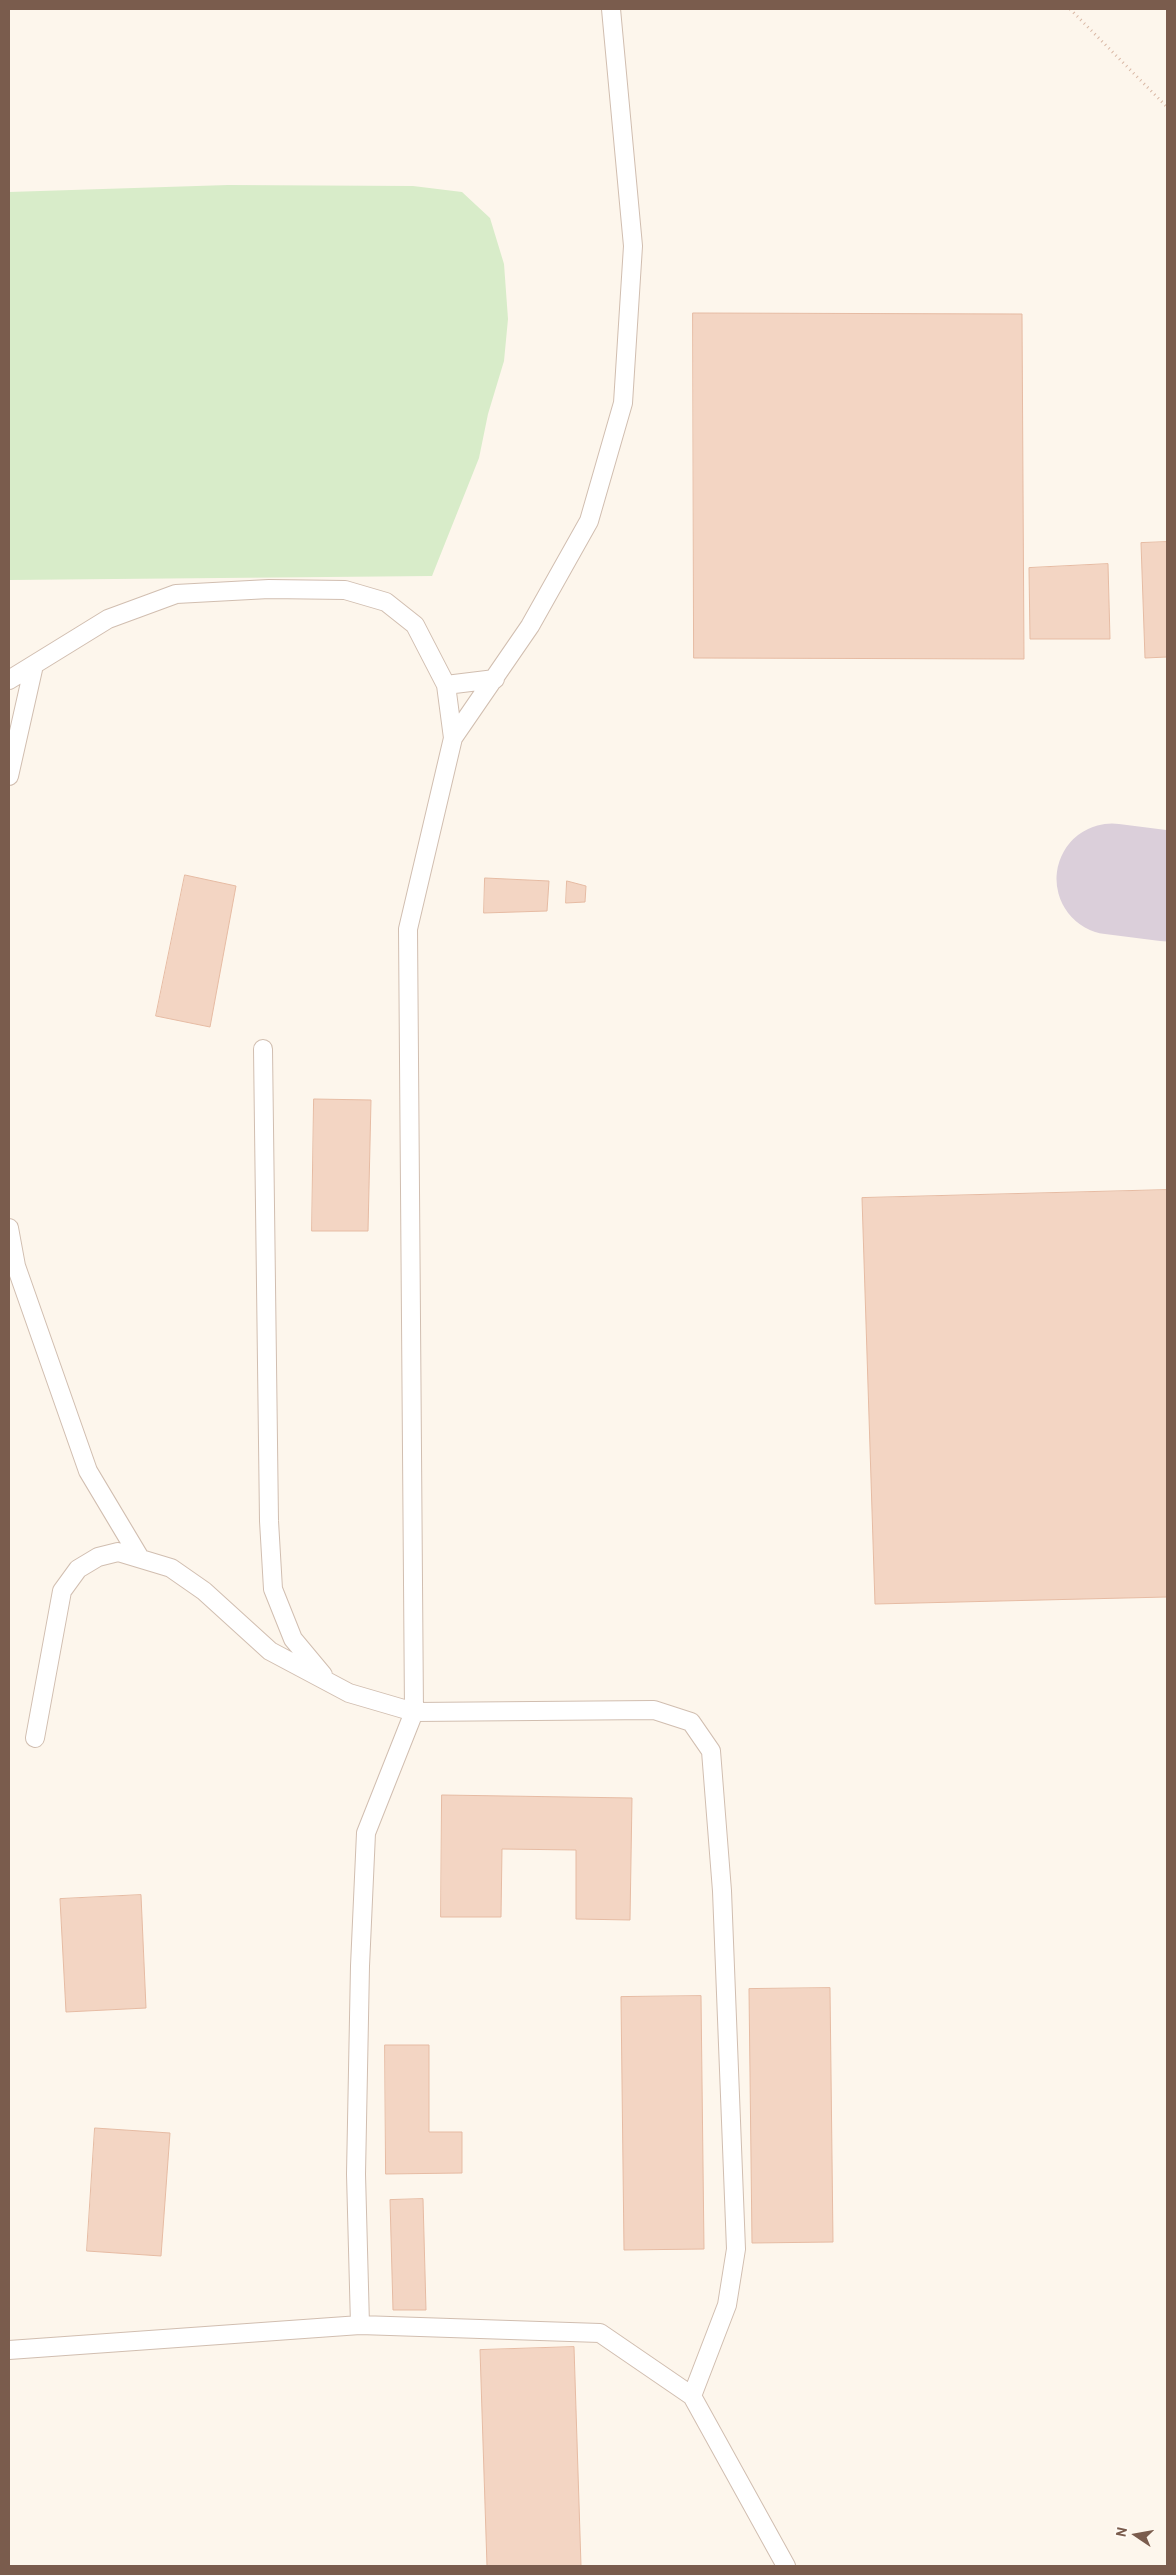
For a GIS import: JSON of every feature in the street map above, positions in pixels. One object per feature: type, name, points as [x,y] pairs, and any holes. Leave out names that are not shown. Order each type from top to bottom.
[{"type":"lane","points":[[453,738],[530,626],[589,521],[623,402],[633,246],[612,9]]},
{"type":"lane","points":[[9,680],[108,619],[176,594],[269,589],[345,590],[386,602],[415,625],[446,685],[453,738],[408,929],[414,1712],[366,1834],[360,1966],[356,2174],[360,2325]]},
{"type":"lane","points":[[9,776],[34,665]]},
{"type":"lane","points":[[446,685],[495,679]]},
{"type":"lane","points":[[263,1049],[269,1521],[273,1589],[293,1638],[328,1681]]},
{"type":"lane","points":[[9,1228],[16,1266],[88,1472],[140,1558]]},
{"type":"lane","points":[[35,1738],[62,1592],[78,1569],[98,1557],[118,1552],[172,1568],[204,1591],[270,1651],[349,1692],[414,1712],[654,1710],[690,1722],[711,1752],[722,1891],[736,2250],[727,2305],[692,2396]]},
{"type":"lane","points":[[9,2350],[360,2325],[600,2333],[692,2396],[786,2566]]},
{"type":"path","points":[[1070,9],[1167,107]]},
{"type":"green space","points":[[228,185],[413,186],[462,192],[490,218],[504,264],[508,319],[504,361],[488,414],[479,458],[432,576],[9,580],[9,192]]},
{"type":"building","points":[[693,313],[1022,314],[1024,659],[694,658]]},
{"type":"building","points":[[1167,542],[1167,657],[1145,658],[1141,543]]},
{"type":"building","points":[[1108,564],[1110,639],[1030,639],[1029,568]]},
{"type":"building","points":[[185,875],[236,886],[210,1027],[156,1016]]},
{"type":"building","points":[[485,878],[549,881],[547,911],[484,913]]},
{"type":"building","points":[[567,881],[586,886],[585,902],[566,903]]},
{"type":"building","points":[[314,1099],[371,1100],[368,1231],[312,1231]]},
{"type":"building","points":[[1167,1190],[1167,1597],[875,1604],[862,1198]]},
{"type":"building","points":[[442,1795],[632,1798],[630,1920],[576,1919],[576,1850],[502,1849],[501,1917],[441,1917]]},
{"type":"building","points":[[141,1895],[146,2008],[66,2012],[60,1899]]},
{"type":"building","points":[[830,1988],[833,2242],[752,2243],[749,1989]]},
{"type":"building","points":[[701,1996],[704,2249],[624,2250],[621,1997]]},
{"type":"building","points":[[385,2045],[429,2045],[429,2132],[462,2132],[462,2173],[386,2174]]},
{"type":"building","points":[[95,2128],[170,2133],[161,2256],[87,2251]]},
{"type":"building","points":[[423,2199],[426,2310],[393,2310],[390,2200]]},
{"type":"building","points":[[574,2347],[581,2566],[487,2566],[480,2350]]},
{"type":"taxiway","points":[[1112,879],[1167,886]]}]
